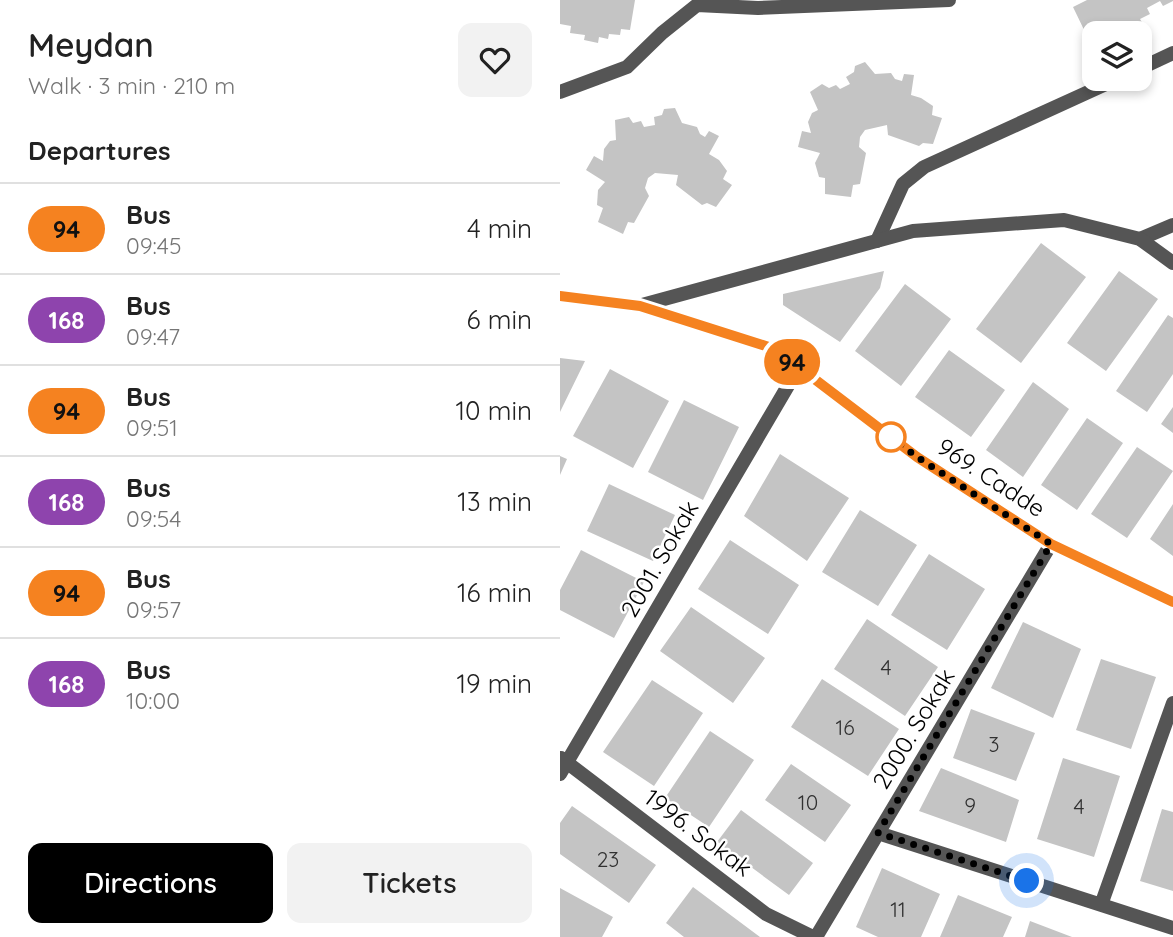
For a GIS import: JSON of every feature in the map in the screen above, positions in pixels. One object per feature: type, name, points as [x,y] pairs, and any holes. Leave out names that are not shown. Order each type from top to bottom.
[{"type":"street","points":[[560,92],[627,67],[662,33],[697,5],[758,8],[949,0]]},
{"type":"street","points":[[1152,63],[1173,53]]},
{"type":"street","points":[[877,241],[903,184],[924,167],[1091,91]]},
{"type":"street","points":[[640,306],[913,231],[1064,220],[1140,239],[1173,263]]},
{"type":"street","points":[[1140,239],[1173,225]]},
{"type":"street","name":"969. Cadde","points":[[560,296],[640,306],[775,349],[917,457],[1051,544],[1173,602]]},
{"type":"street","name":"2001. Sokak","points":[[562,764],[799,367]]},
{"type":"street","name":"2000. Sokak","points":[[815,937],[1051,544]]},
{"type":"street","points":[[1101,905],[1173,703]]},
{"type":"street","name":"1996. Sokak","points":[[562,764],[766,914],[815,937]]},
{"type":"street","points":[[878,833],[1173,928]]},
{"type":"building","points":[[560,0],[635,0],[630,30],[621,29],[620,35],[609,34],[608,39],[599,37],[598,43],[584,40],[585,35],[570,33],[571,26],[560,24]]},
{"type":"building","points":[[1087,0],[1173,0],[1163,6],[1160,1],[1147,8],[1150,14],[1140,19],[1141,21],[1082,21],[1082,26],[1073,7]]},
{"type":"building","points":[[865,62],[875,74],[891,73],[895,79],[902,81],[904,74],[914,75],[911,95],[933,106],[932,115],[942,118],[933,144],[923,143],[919,146],[888,135],[887,125],[865,130],[860,137],[859,147],[866,153],[860,184],[853,185],[851,197],[825,194],[825,178],[819,177],[815,163],[820,153],[798,147],[802,131],[811,133],[808,122],[812,113],[818,110],[810,92],[822,84],[829,88],[836,85],[840,89],[850,84],[846,77],[854,72],[855,66]]},
{"type":"building","points":[[675,108],[682,123],[697,127],[705,137],[709,131],[719,136],[709,154],[719,160],[727,171],[723,179],[732,185],[716,207],[707,203],[702,205],[676,185],[678,175],[655,173],[648,178],[645,188],[649,196],[634,223],[628,222],[623,234],[598,222],[603,208],[597,205],[598,190],[605,182],[586,170],[594,156],[603,161],[604,149],[610,141],[616,140],[615,120],[629,117],[633,123],[641,121],[644,127],[655,125],[654,117],[662,115],[664,109]]},
{"type":"building","points":[[1041,243],[1086,277],[1021,363],[976,329]]},
{"type":"building","points":[[884,271],[880,288],[840,342],[783,305],[783,294]]},
{"type":"building","points":[[1119,271],[1158,299],[1106,371],[1067,343]]},
{"type":"building","points":[[905,284],[951,319],[901,386],[855,351]]},
{"type":"building","points":[[1168,315],[1173,318],[1173,374],[1147,412],[1116,391]]},
{"type":"building","points":[[949,350],[1005,390],[971,437],[915,397]]},
{"type":"building","points":[[560,358],[585,361],[560,412]]},
{"type":"building","points":[[610,369],[669,401],[633,468],[573,436]]},
{"type":"building","points":[[1033,382],[1069,409],[1023,477],[986,450]]},
{"type":"building","points":[[684,400],[739,427],[703,500],[648,472]]},
{"type":"building","points":[[1173,407],[1173,433],[1161,424]]},
{"type":"building","points":[[1087,418],[1123,443],[1077,510],[1041,485]]},
{"type":"building","points":[[1137,447],[1173,471],[1127,538],[1091,514]]},
{"type":"building","points":[[780,454],[849,498],[807,561],[744,516]]},
{"type":"building","points":[[560,456],[567,459],[560,475]]},
{"type":"building","points":[[609,484],[675,515],[653,561],[587,531]]},
{"type":"building","points":[[1173,504],[1173,556],[1150,539]]},
{"type":"building","points":[[860,510],[917,545],[878,606],[822,572]]},
{"type":"building","points":[[730,540],[799,585],[768,634],[698,589]]},
{"type":"building","points":[[581,550],[644,582],[614,638],[560,610],[560,590]]},
{"type":"building","points":[[929,554],[985,589],[947,650],[891,615]]},
{"type":"building","points":[[691,607],[765,658],[733,703],[660,651]]},
{"type":"building","points":[[867,619],[938,667],[905,716],[834,669]]},
{"type":"building","points":[[1023,622],[1081,649],[1053,718],[991,688]]},
{"type":"building","points":[[1101,659],[1156,677],[1131,749],[1076,730]]},
{"type":"building","points":[[822,679],[899,729],[868,776],[791,727]]},
{"type":"building","points":[[652,680],[703,713],[654,786],[603,752]]},
{"type":"building","points":[[971,709],[1035,733],[1016,781],[953,758]]},
{"type":"building","points":[[710,731],[754,760],[709,827],[665,798]]},
{"type":"building","points":[[1063,758],[1120,776],[1094,857],[1037,839]]},
{"type":"building","points":[[791,764],[851,805],[825,842],[765,800]]},
{"type":"building","points":[[941,768],[1019,800],[1006,842],[919,811]]},
{"type":"building","points":[[572,806],[656,865],[629,903],[560,854],[560,823]]},
{"type":"building","points":[[1162,809],[1173,812],[1173,891],[1140,881]]},
{"type":"building","points":[[741,810],[813,863],[789,895],[717,842]]},
{"type":"building","points":[[882,868],[940,894],[921,937],[878,937],[856,927]]},
{"type":"building","points":[[693,887],[760,937],[684,937],[666,923]]},
{"type":"building","points":[[560,888],[613,917],[602,937],[560,937]]},
{"type":"building","points":[[958,895],[1012,917],[1003,937],[940,937]]},
{"type":"building","points":[[1030,921],[1072,937],[1025,937]]},
{"type":"bus line","name":"94","points":[[560,296],[640,306],[775,349],[917,457],[1051,544],[1173,602]]},
{"type":"route","points":[[891,437],[886,433],[917,457],[1051,544],[878,833],[1027,881]]}]
